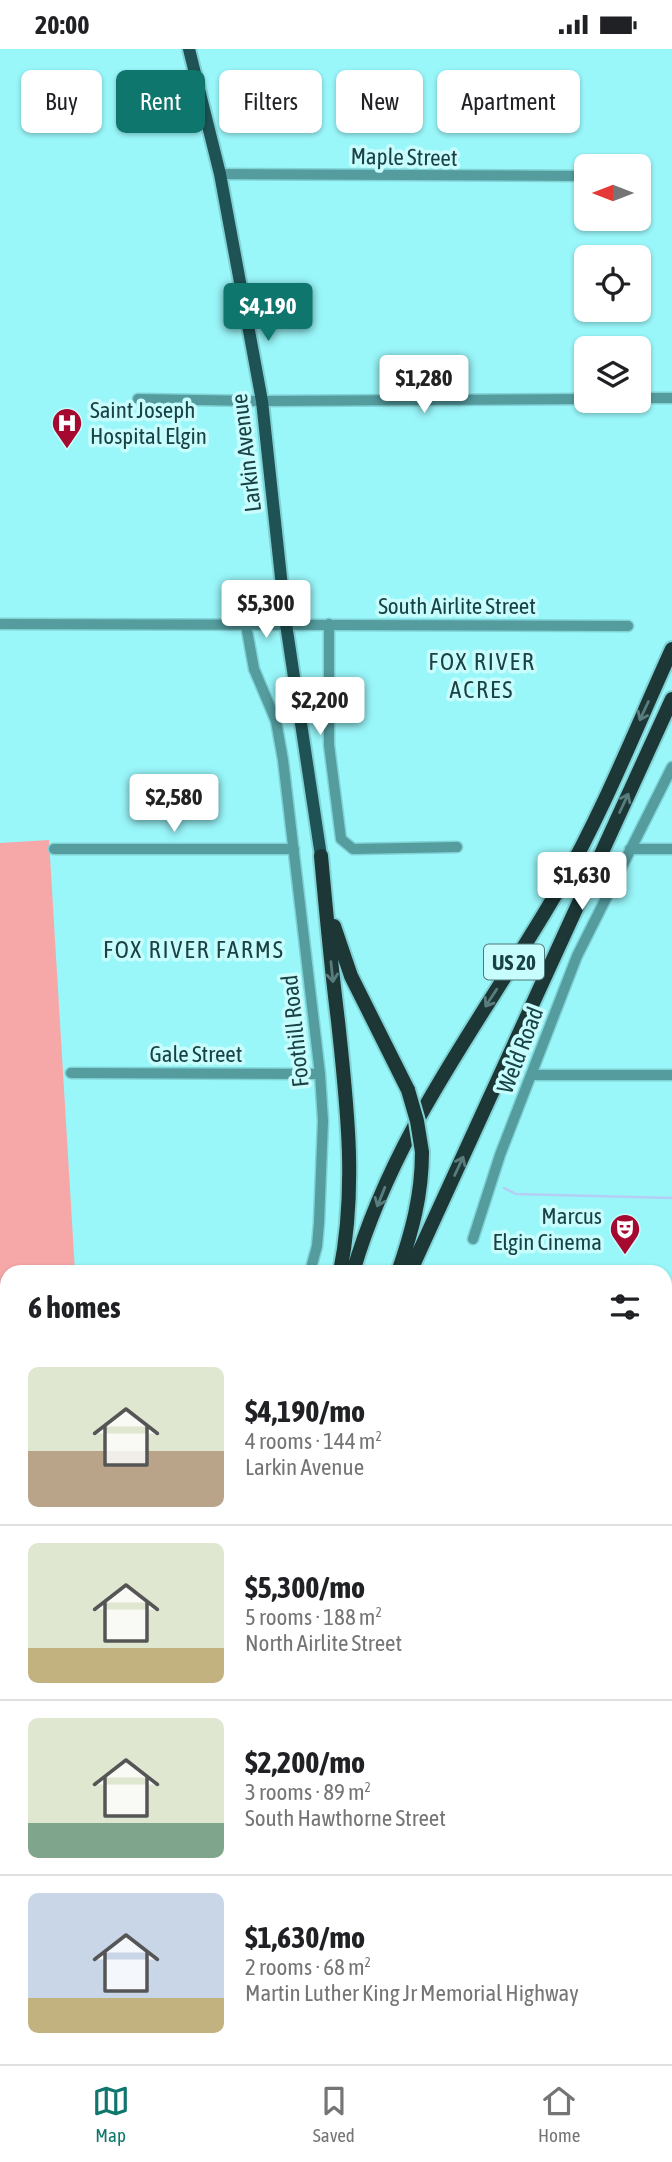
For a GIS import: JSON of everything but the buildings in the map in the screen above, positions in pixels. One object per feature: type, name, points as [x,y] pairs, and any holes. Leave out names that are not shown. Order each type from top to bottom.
[{"type":"highway","name":"US 20","points":[[355,1265],[400,1150],[435,1087],[562,883],[586,838],[672,649]]},
{"type":"highway","name":"US 20","points":[[414,1265],[672,699]]},
{"type":"highway","points":[[321,856],[331,915],[351,976],[408,1090],[417,1121],[422,1152],[421,1195],[412,1234],[401,1265]]},
{"type":"highway","points":[[321,856],[348,1115],[347,1221],[341,1265]]},
{"type":"main road","name":"Larkin Avenue","points":[[189,49],[220,174],[262,401],[286,624],[321,856]]},
{"type":"street","name":"Maple Street","points":[[220,174],[574,176]]},
{"type":"street","points":[[138,399],[262,401],[574,398]]},
{"type":"street","points":[[651,398],[672,398]]},
{"type":"street","name":"South Airlite Street","points":[[0,624],[628,626]]},
{"type":"street","points":[[330,624],[329,745],[341,839],[352,849],[457,847]]},
{"type":"street","name":"Foothill Road","points":[[246,625],[254,669],[276,721],[284,760],[320,1074],[323,1143],[321,1192],[317,1246],[312,1265]]},
{"type":"street","name":"Weld Road","points":[[472,1238],[500,1155],[577,956],[672,767]]},
{"type":"street","points":[[54,849],[294,849]]},
{"type":"street","points":[[630,849],[672,849]]},
{"type":"street","name":"Gale Street","points":[[71,1073],[320,1074]]},
{"type":"street","points":[[531,1075],[672,1075]]},
{"type":"shaded area","points":[[49,840],[75,1265],[0,1265],[0,843]]},
{"type":"waterway","points":[[504,1188],[516,1194],[672,1198]]},
{"type":"place","name":"Saint Joseph Hospital Elgin","points":[[67,450]]},
{"type":"place","name":"Marcus Elgin Cinema","points":[[625,1256]]},
{"type":"district","name":"FOX RIVER ACRES","points":[[482,675]]},
{"type":"district","name":"FOX RIVER FARMS","points":[[194,949]]}]
